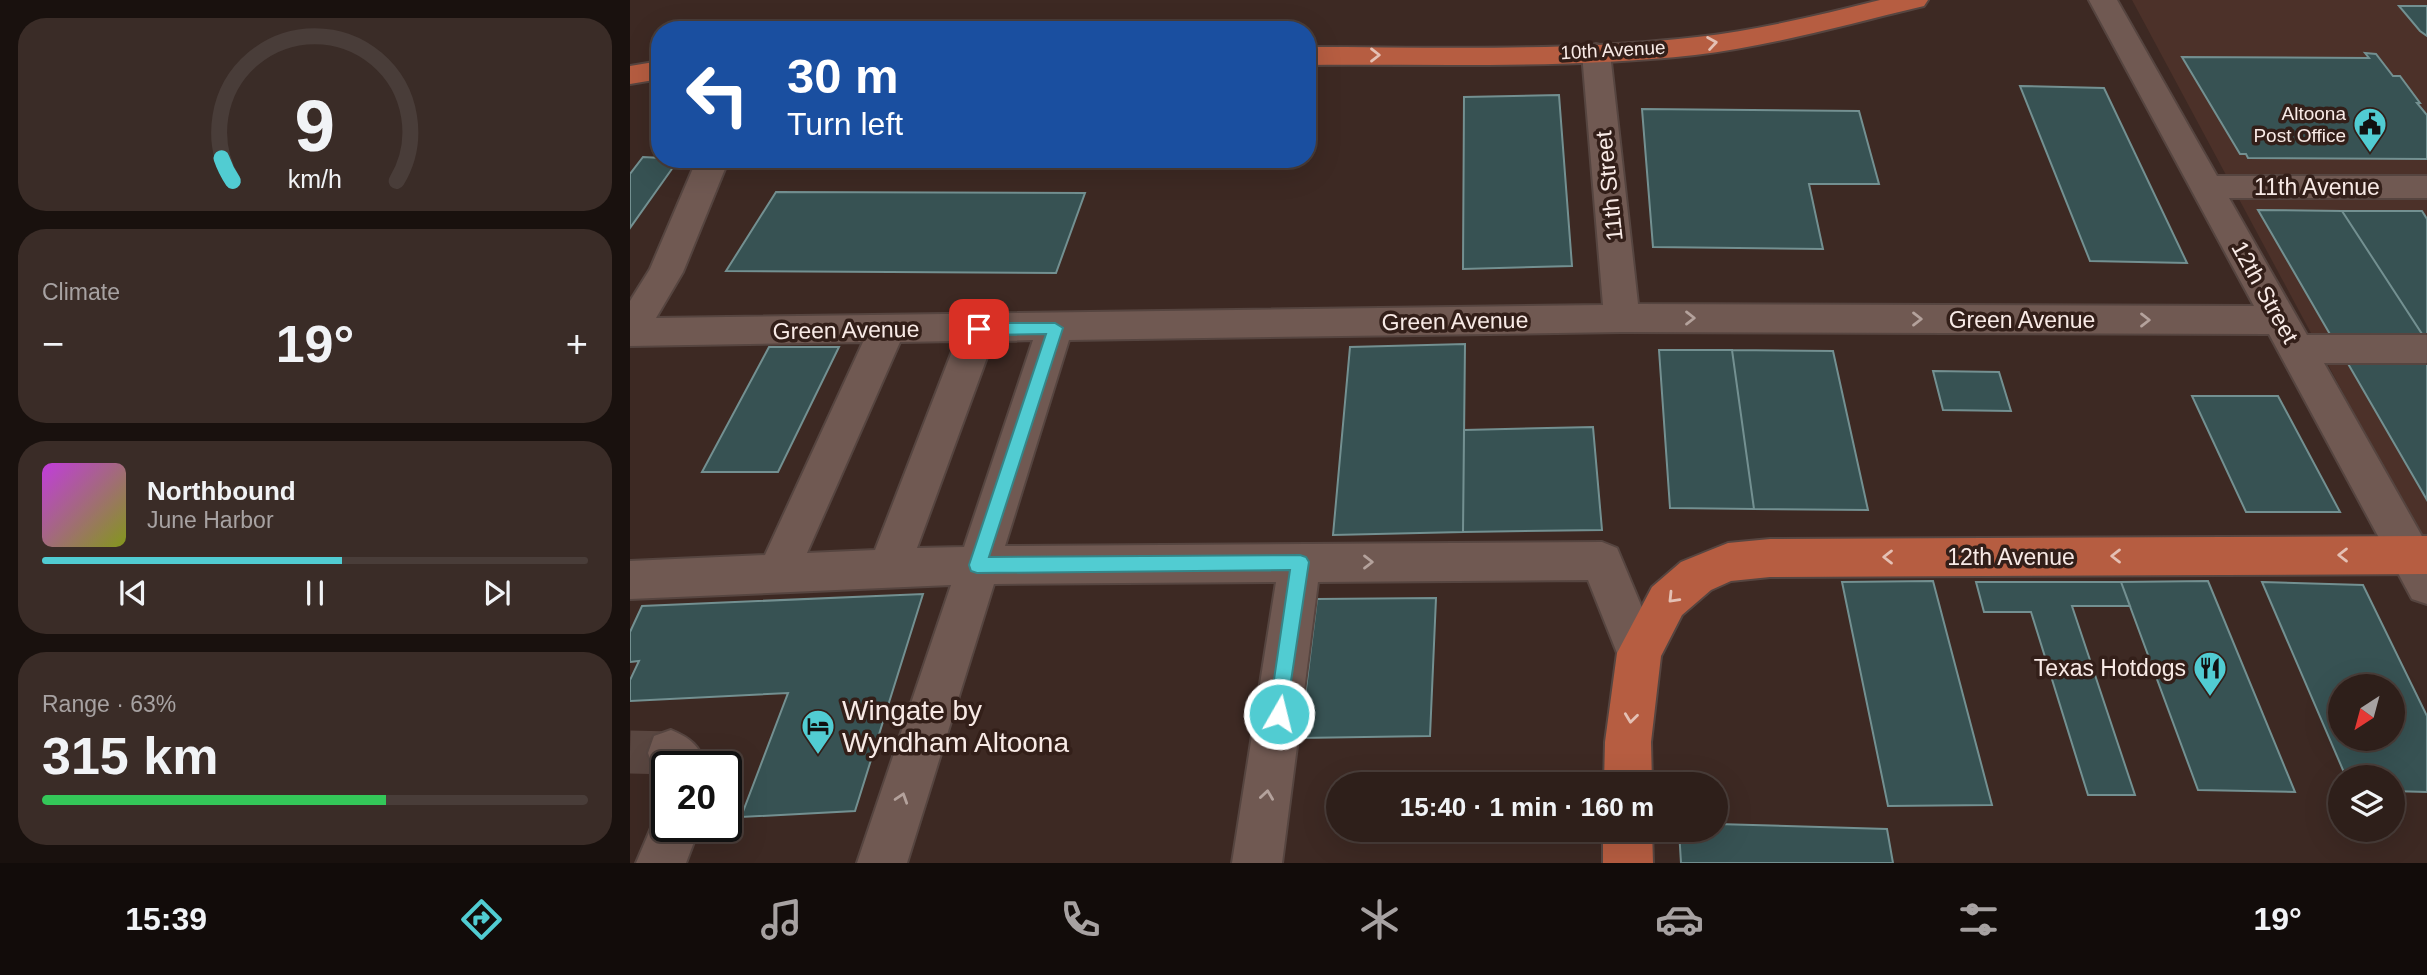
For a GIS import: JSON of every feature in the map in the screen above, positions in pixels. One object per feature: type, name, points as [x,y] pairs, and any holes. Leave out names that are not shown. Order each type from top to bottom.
[{"type":"main road","name":"10th Avenue","points":[[1316,56],[1595,53],[1696,46],[1767,35],[1914,0]]},
{"type":"main road","points":[[630,75],[651,72]]},
{"type":"main road","name":"12th Avenue","points":[[1639,653],[1667,601],[1696,576],[1728,562],[1770,558],[2422,565]]},
{"type":"main road","points":[[1628,772],[1628,741],[1639,653]]},
{"type":"main road","points":[[1628,842],[1628,863]]},
{"type":"street","name":"12th Street","points":[[2103,0],[2288,335],[2422,565]]},
{"type":"street","name":"11th Street","points":[[1595,53],[1622,318]]},
{"type":"street","points":[[630,332],[666,272],[709,168]]},
{"type":"street","name":"11th Avenue","points":[[2207,187],[2427,187]]},
{"type":"street","name":"Green Avenue","points":[[630,332],[1622,318],[2288,335],[2427,349]]},
{"type":"street","points":[[881,863],[1055,328]]},
{"type":"street","points":[[889,569],[979,329]]},
{"type":"street","points":[[777,574],[887,330]]},
{"type":"street","points":[[630,580],[977,565],[1602,561],[1639,653]]},
{"type":"street","points":[[1257,863],[1300,562]]},
{"type":"street","points":[[661,863],[670,842]]},
{"type":"shaded area","points":[[2132,0],[2427,0],[2427,549]]},
{"type":"building","points":[[2399,6],[2427,6],[2427,36],[2420,31]]},
{"type":"building","points":[[2365,53],[2376,54],[2393,76],[2400,76],[2420,103],[2417,103],[2427,115],[2427,159],[2248,158],[2246,154],[2240,154],[2182,57],[2369,58]]},
{"type":"building","points":[[2020,86],[2104,88],[2187,263],[2090,261]]},
{"type":"building","points":[[1559,95],[1572,266],[1463,269],[1464,97]]},
{"type":"building","points":[[1642,109],[1859,111],[1879,184],[1809,184],[1823,249],[1653,247]]},
{"type":"building","points":[[643,157],[651,157],[651,168],[673,168],[630,228],[630,174]]},
{"type":"building","points":[[776,192],[1085,193],[1056,273],[726,271]]},
{"type":"building","points":[[2258,210],[2342,211],[2424,337],[2331,336]]},
{"type":"building","points":[[2342,211],[2422,211],[2427,219],[2427,337],[2424,337]]},
{"type":"building","points":[[1465,344],[1463,532],[1333,535],[1350,347]]},
{"type":"building","points":[[769,347],[839,347],[778,472],[702,472]]},
{"type":"building","points":[[1659,350],[1732,350],[1754,509],[1670,508]]},
{"type":"building","points":[[1732,350],[1833,351],[1868,510],[1754,509]]},
{"type":"building","points":[[2343,355],[2427,356],[2427,500]]},
{"type":"building","points":[[1933,371],[1999,372],[2011,411],[1943,410]]},
{"type":"building","points":[[2192,396],[2278,396],[2340,512],[2246,512]]},
{"type":"building","points":[[1593,427],[1602,530],[1463,532],[1464,430]]},
{"type":"building","points":[[1933,581],[1992,805],[1888,806],[1842,582]]},
{"type":"building","name":"Texas Hotdogs","points":[[2208,581],[2295,792],[2198,790],[2121,582]]},
{"type":"building","points":[[1976,582],[2121,582],[2130,606],[2072,606],[2135,795],[2088,795],[2031,612],[1984,612]]},
{"type":"building","points":[[2262,582],[2363,585],[2427,716],[2427,792],[2405,791],[2405,765],[2341,765],[2335,751],[2405,751],[2405,674],[2328,674],[2328,735]]},
{"type":"building","name":"Wingate by Wyndham Altoona","points":[[923,594],[855,811],[742,817],[788,693],[630,701],[630,680],[639,661],[630,662],[630,632],[642,606]]},
{"type":"building","points":[[1436,598],[1430,736],[1300,738],[1317,599]]},
{"type":"building","points":[[1728,824],[1887,829],[1893,863],[1681,863],[1680,842],[1728,842]]},
{"type":"tunnel","points":[[630,752],[651,753]]},
{"type":"place","name":"Altoona Post Office","points":[[2370,154]]},
{"type":"place","name":"Texas Hotdogs","points":[[2210,698]]},
{"type":"place","name":"Wingate by Wyndham Altoona","points":[[818,756]]},
{"type":"route","points":[[979,329],[1055,328],[977,565],[1300,562],[1279,714]]}]
